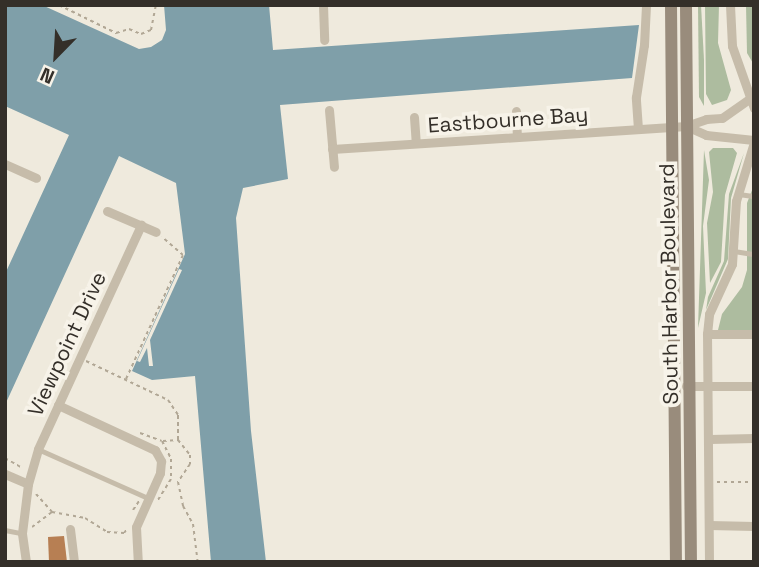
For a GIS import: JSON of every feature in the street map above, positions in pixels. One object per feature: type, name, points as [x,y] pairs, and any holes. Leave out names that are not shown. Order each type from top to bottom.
[{"type":"main road","name":"South Harbor Boulevard","points":[[671,5],[676,562]]},
{"type":"main road","name":"South Harbor Boulevard","points":[[686,5],[691,562]]},
{"type":"street","points":[[323,5],[324,40]]},
{"type":"street","points":[[638,129],[636,97],[644,45],[646,5]]},
{"type":"street","points":[[730,5],[732,46],[751,93],[754,108]]},
{"type":"street","name":"Eastbourne Bay","points":[[332,149],[686,126],[707,119],[722,118],[751,93]]},
{"type":"street","points":[[329,110],[334,167]]},
{"type":"street","points":[[516,111],[517,136]]},
{"type":"street","points":[[414,117],[416,143]]},
{"type":"street","name":"Eastbourne Bay","points":[[686,126],[706,135],[754,143]]},
{"type":"street","points":[[709,562],[709,314],[727,277],[734,251],[738,194],[754,143]]},
{"type":"street","points":[[5,164],[36,178]]},
{"type":"street","points":[[107,211],[156,232]]},
{"type":"street","name":"Viewpoint Drive","points":[[26,562],[22,533],[28,484],[38,449],[141,225]]},
{"type":"street","points":[[707,334],[754,334]]},
{"type":"street","points":[[675,386],[754,386]]},
{"type":"street","points":[[58,405],[155,450],[161,461],[160,473],[136,527],[138,562]]},
{"type":"street","points":[[710,439],[754,439]]},
{"type":"street","points":[[5,474],[28,484]]},
{"type":"street","points":[[709,525],[754,526]]},
{"type":"street","points":[[70,529],[74,562]]},
{"type":"lane","points":[[738,194],[754,196]]},
{"type":"lane","points":[[734,251],[754,254]]},
{"type":"lane","points":[[38,449],[147,501]]},
{"type":"lane","points":[[5,530],[22,533]]},
{"type":"path","points":[[59,5],[116,33],[129,29],[141,34],[151,30],[156,5]]},
{"type":"path","points":[[126,379],[183,254],[156,232]]},
{"type":"path","points":[[79,358],[160,395],[174,406],[180,423],[178,440]]},
{"type":"path","points":[[132,515],[138,501],[147,501],[153,506],[171,479],[171,459],[162,441],[139,432],[135,440]]},
{"type":"path","points":[[162,441],[166,438],[178,440],[190,455],[190,464],[178,482],[183,506],[193,524],[198,562]]},
{"type":"path","points":[[5,458],[23,468],[28,484],[52,512],[85,518],[100,529],[115,534],[124,533],[129,527]]},
{"type":"path","points":[[171,479],[178,482]]},
{"type":"path","points":[[709,482],[754,482]]},
{"type":"path","points":[[22,533],[52,512]]},
{"type":"green space","points":[[698,5],[701,5],[704,106],[699,97]]},
{"type":"green space","points":[[705,5],[719,5],[718,43],[731,90],[727,100],[712,105],[706,94]]},
{"type":"green space","points":[[746,5],[754,5],[754,65],[747,53]]},
{"type":"green space","points":[[713,148],[733,148],[737,153],[725,195],[721,262],[710,283],[707,223],[713,192],[709,152]]},
{"type":"green space","points":[[704,150],[709,180],[703,226],[706,293],[698,328]]},
{"type":"green space","points":[[744,153],[731,198],[728,259],[706,310],[708,297],[724,261],[729,194]]},
{"type":"green space","points":[[754,185],[754,330],[718,330],[722,314],[742,287],[747,270],[747,203]]},
{"type":"water","points":[[5,5],[42,5],[139,49],[151,47],[162,40],[166,30],[164,5],[269,5],[273,50],[639,25],[632,78],[280,105],[288,179],[243,188],[236,218],[251,431],[266,562],[211,562],[195,376],[152,380],[132,371],[185,254],[176,183],[119,156],[5,405],[5,274],[69,135],[5,106]]},
{"type":"pier","points":[[179,269],[182,270],[150,340],[153,366],[149,366],[147,348],[140,362],[137,361]]},
{"type":"building","points":[[64,536],[67,562],[49,562],[48,537]]}]
